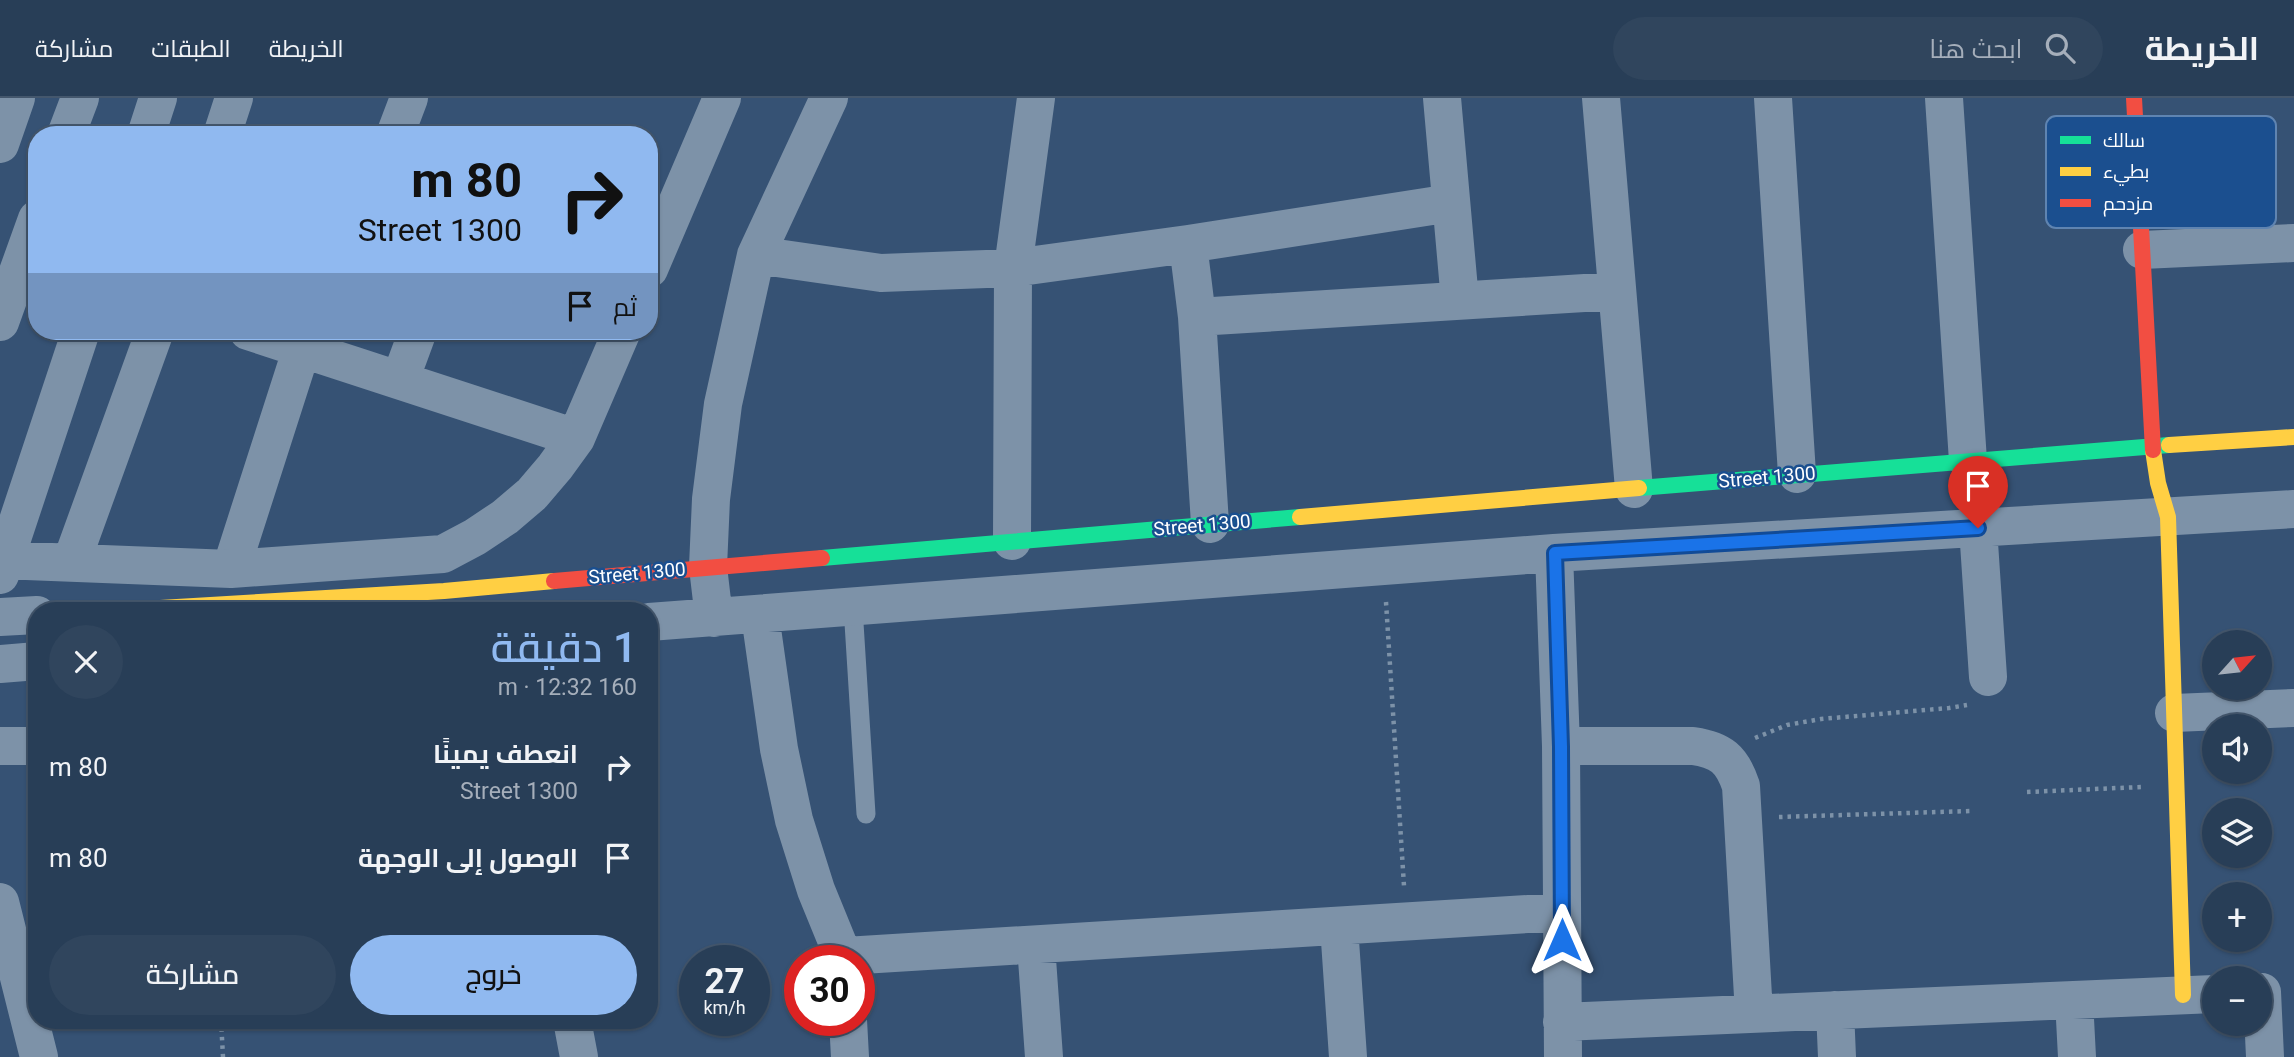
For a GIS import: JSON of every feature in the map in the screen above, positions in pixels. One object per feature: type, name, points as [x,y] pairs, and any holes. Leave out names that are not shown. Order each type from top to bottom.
[{"type":"street","points":[[69,126],[79,98]]},
{"type":"street","points":[[149,126],[158,98]]},
{"type":"street","points":[[225,126],[234,98]]},
{"type":"street","points":[[714,618],[708,567],[711,499],[723,404],[756,255],[829,98]]},
{"type":"street","points":[[1013,541],[1013,268],[1036,98]]},
{"type":"street","points":[[1442,98],[1460,301]]},
{"type":"street","points":[[1601,98],[1634,489]]},
{"type":"street","points":[[1773,98],[1797,474]]},
{"type":"street","points":[[1944,98],[1968,461]]},
{"type":"street","points":[[2134,98],[2135,116]]},
{"type":"street","points":[[658,225],[718,99]]},
{"type":"street","points":[[0,144],[10,102]]},
{"type":"street","points":[[756,255],[881,273],[1013,268],[1451,203]]},
{"type":"street","points":[[1555,553],[1561,747],[1562,1040],[1754,1014],[2198,994],[2176,786],[2168,517],[2158,483],[2153,446],[2141,228]]},
{"type":"street","points":[[2142,250],[2294,243]]},
{"type":"street","points":[[0,322],[28,244]]},
{"type":"street","points":[[1188,244],[1197,317],[1210,524]]},
{"type":"street","points":[[1197,317],[1618,291]]},
{"type":"street","points":[[78,340],[2,565],[71,563],[231,569],[443,554],[505,517],[531,494],[555,467],[576,438],[618,340]]},
{"type":"street","points":[[71,563],[152,340]]},
{"type":"street","points":[[277,340],[576,438]]},
{"type":"street","points":[[400,380],[415,340]]},
{"type":"street","points":[[231,569],[302,348]]},
{"type":"street","name":"Street 1300","points":[[260,602],[444,591],[1797,474],[2294,437]]},
{"type":"street","points":[[658,621],[1555,553],[2294,509]]},
{"type":"street","points":[[1978,528],[1987,677]]},
{"type":"street","points":[[0,617],[28,615]]},
{"type":"street","points":[[760,615],[779,749],[794,820],[816,890],[839,945]]},
{"type":"street","points":[[0,664],[28,662]]},
{"type":"street","points":[[2174,713],[2294,708]]},
{"type":"street","points":[[0,746],[28,746]]},
{"type":"street","points":[[1561,747],[1693,746],[1710,749],[1724,757],[1735,770],[1741,786],[1754,1014]]},
{"type":"street","points":[[0,902],[24,947],[28,976]]},
{"type":"street","points":[[875,956],[1561,912]]},
{"type":"street","points":[[1339,926],[1348,1057]]},
{"type":"street","points":[[1036,945],[1044,1057]]},
{"type":"street","points":[[2074,1000],[2077,1057]]},
{"type":"street","points":[[1835,1010],[1837,1057]]},
{"type":"street","points":[[35,1029],[39,1057]]},
{"type":"street","points":[[574,1029],[579,1057]]},
{"type":"street","points":[[849,1036],[850,1057]]},
{"type":"street","points":[[2265,1057],[2267,1036]]},
{"type":"lane","points":[[853,607],[866,814]]},
{"type":"path","points":[[1383,566],[1406,922]]},
{"type":"path","points":[[1724,757],[1754,738],[1787,725],[1821,719],[1967,705],[1981,693],[1987,677]]},
{"type":"path","points":[[2027,792],[2176,786]]},
{"type":"path","points":[[1743,819],[1970,811]]},
{"type":"path","points":[[221,1029],[223,1057]]},
{"type":"traffic: fast","points":[[1639,488],[2169,445]]},
{"type":"traffic: fast","points":[[822,558],[1300,517]]},
{"type":"traffic: slow","points":[[2169,445],[2294,437]]},
{"type":"traffic: slow","points":[[2153,450],[2158,483],[2168,517],[2183,995]]},
{"type":"traffic: slow","points":[[1300,517],[1639,488]]},
{"type":"traffic: slow","points":[[260,602],[444,591],[554,581]]},
{"type":"traffic: jam","points":[[2134,98],[2135,116]]},
{"type":"traffic: jam","points":[[2141,228],[2153,450]]},
{"type":"traffic: jam","points":[[554,581],[822,558]]},
{"type":"route","points":[[1562,940],[1561,747],[1555,553],[1978,528]]}]
